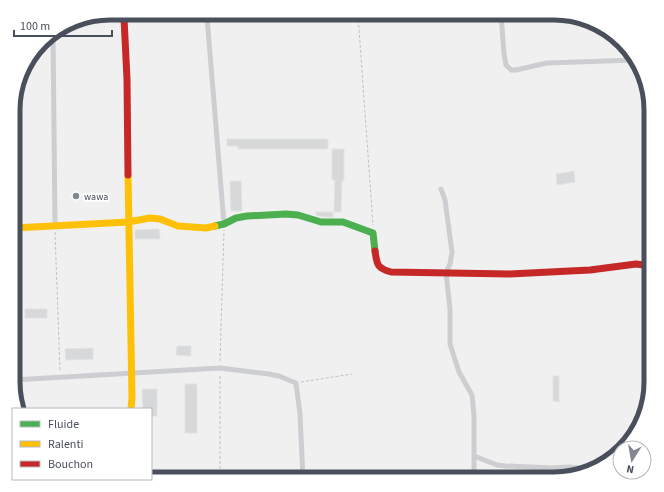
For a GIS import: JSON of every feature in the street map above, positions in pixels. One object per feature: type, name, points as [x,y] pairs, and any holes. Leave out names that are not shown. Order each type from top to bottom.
[{"type":"street","points":[[124,20],[127,79],[131,408]]},
{"type":"street","points":[[207,20],[224,224]]},
{"type":"street","points":[[501,20],[506,65],[511,70],[547,63],[629,60]]},
{"type":"street","points":[[53,40],[55,226]]},
{"type":"street","points":[[441,189],[445,200],[452,252],[450,264],[446,272],[450,310],[450,344],[459,372],[472,395],[474,405],[474,472]]},
{"type":"street","points":[[20,228],[128,222],[150,218],[160,219],[178,226],[206,228],[224,224],[236,218],[247,216],[286,214],[298,215],[321,222],[343,222],[373,233],[377,264],[381,269],[391,272],[510,274],[569,272],[636,264],[644,265]]},
{"type":"street","points":[[20,380],[131,372],[220,368],[279,376],[296,383],[300,414],[303,472]]},
{"type":"street","points":[[474,456],[497,465],[546,468],[580,468]]},
{"type":"path","points":[[358,20],[373,233]]},
{"type":"path","points":[[220,472],[220,368],[224,224]]},
{"type":"path","points":[[55,226],[60,378]]},
{"type":"path","points":[[296,383],[352,374]]},
{"type":"building","points":[[227,139],[328,139],[328,149],[238,149],[238,146],[227,146]]},
{"type":"building","points":[[332,149],[344,149],[344,181],[342,180],[341,212],[334,212],[335,180],[332,180]]},
{"type":"building","points":[[574,171],[575,182],[557,185],[556,174]]},
{"type":"building","points":[[230,181],[241,181],[242,211],[231,211]]},
{"type":"building","points":[[316,212],[333,212],[333,217],[322,217],[316,215]]},
{"type":"building","points":[[159,229],[160,239],[135,239],[135,230]]},
{"type":"building","points":[[25,309],[47,309],[47,318],[25,318]]},
{"type":"building","points":[[177,346],[191,346],[191,356],[176,355]]},
{"type":"building","points":[[93,348],[93,359],[66,360],[65,349]]},
{"type":"building","points":[[553,376],[559,376],[559,402],[553,401]]},
{"type":"building","points":[[185,384],[197,384],[197,433],[185,433]]},
{"type":"building","points":[[142,389],[157,389],[157,416],[152,416],[152,408],[143,408]]},
{"type":"traffic: fast","points":[[215,226],[224,224],[236,218],[247,216],[286,214],[298,215],[321,222],[343,222],[373,233],[375,251]]},
{"type":"traffic: slow","points":[[128,175],[131,408]]},
{"type":"traffic: slow","points":[[20,228],[128,222],[150,218],[160,219],[178,226],[206,228],[215,226]]},
{"type":"traffic: jam","points":[[124,20],[127,79],[128,175]]},
{"type":"traffic: jam","points":[[375,251],[378,265],[391,272],[510,274],[590,270],[636,264],[644,265]]},
{"type":"place","name":"wawa","points":[[76,196]]}]
